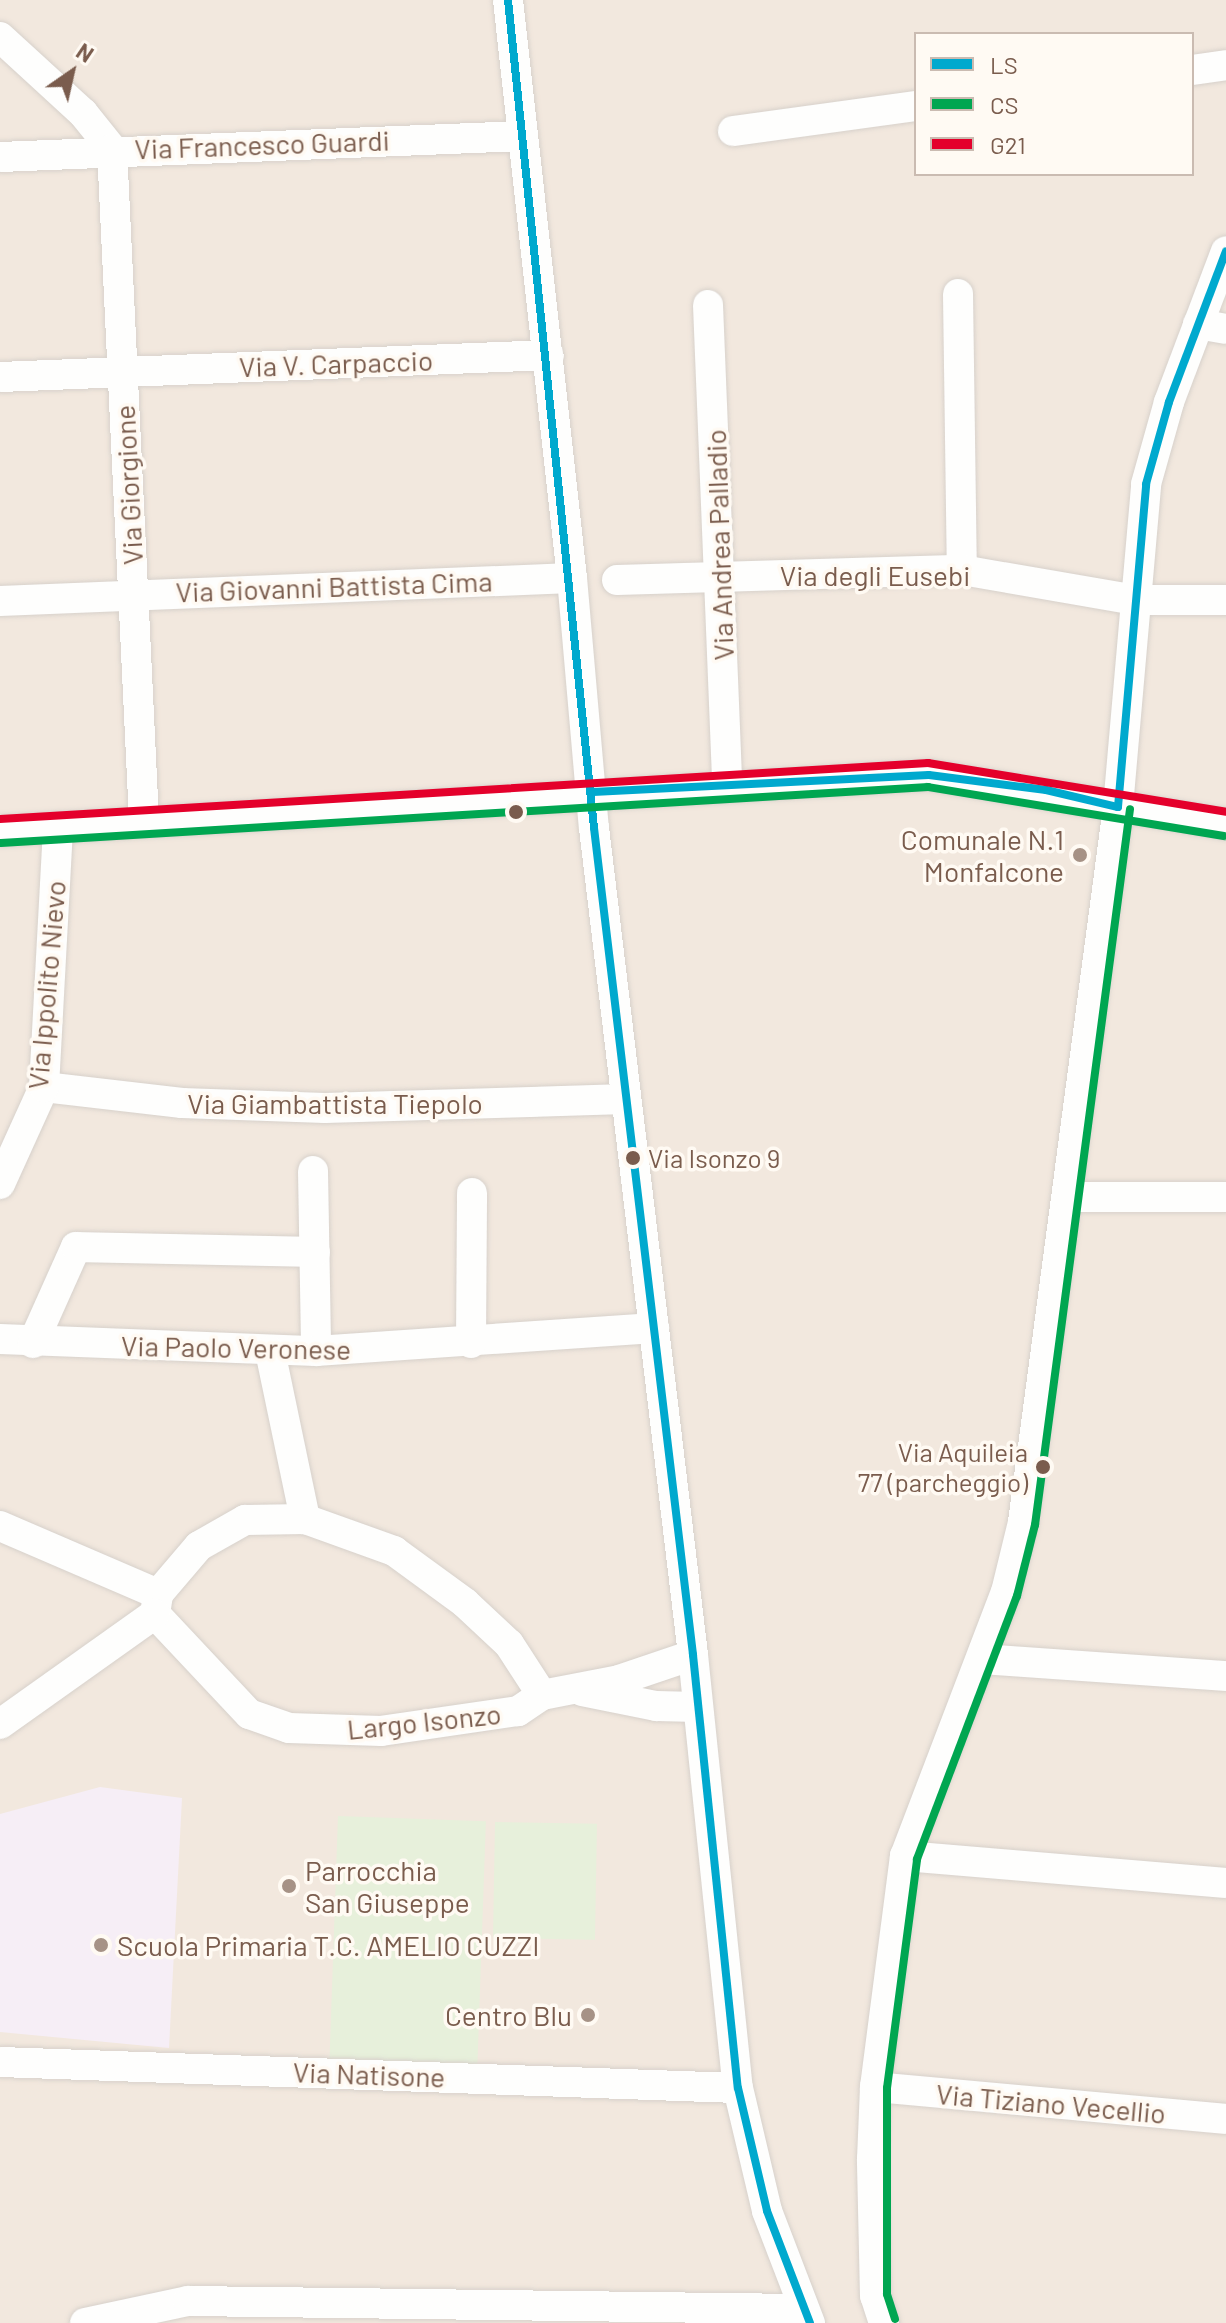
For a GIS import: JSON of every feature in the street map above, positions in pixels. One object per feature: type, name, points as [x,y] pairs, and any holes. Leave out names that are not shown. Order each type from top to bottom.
[{"type":"street","points":[[85,2323],[188,2301],[807,2316],[767,2211],[738,2088],[693,1655],[626,1099],[549,355],[508,0]]},
{"type":"street","points":[[0,37],[83,113],[112,149]]},
{"type":"street","points":[[1194,70],[1226,65]]},
{"type":"street","points":[[733,131],[914,106]]},
{"type":"street","name":"Via Francesco Guardi","points":[[0,157],[112,149],[523,136]]},
{"type":"street","name":"Via Giorgione","points":[[112,149],[144,821]]},
{"type":"street","points":[[884,2323],[875,2296],[875,2087],[905,1856],[1006,1592],[1023,1522],[1118,807],[1146,484],[1212,327],[1226,251]]},
{"type":"street","points":[[958,294],[962,570]]},
{"type":"street","name":"Via Andrea Palladio","points":[[708,305],[722,577],[727,784]]},
{"type":"street","name":"Via V. Carpaccio","points":[[0,377],[549,355]]},
{"type":"street","name":"Via degli Eusebi","points":[[617,580],[962,570],[1136,600],[1226,600]]},
{"type":"street","name":"Via Giovanni Battista Cima","points":[[0,601],[572,578]]},
{"type":"street","points":[[0,831],[593,792],[929,775],[1046,790],[1118,807],[1226,824]]},
{"type":"street","name":"Via Ippolito Nievo","points":[[0,1184],[44,1087],[58,827]]},
{"type":"street","name":"Via Giambattista Tiepolo","points":[[44,1087],[182,1103],[325,1108],[626,1099]]},
{"type":"street","points":[[313,1171],[316,1351]]},
{"type":"street","points":[[471,1343],[472,1193]]},
{"type":"street","points":[[1067,1197],[1226,1197]]},
{"type":"street","points":[[33,1343],[76,1247],[315,1252]]},
{"type":"street","name":"Via Paolo Veronese","points":[[0,1339],[33,1343],[316,1351],[471,1343],[654,1328]]},
{"type":"street","points":[[270,1351],[305,1519]]},
{"type":"street","name":"Largo Isonzo","points":[[0,1724],[156,1604],[199,1546],[245,1520],[305,1519],[394,1551],[465,1603],[509,1644],[542,1695]]},
{"type":"street","name":"Largo Isonzo","points":[[0,1526],[156,1604],[249,1714],[289,1728],[381,1731],[488,1718],[518,1711],[542,1695],[580,1690],[693,1655]]},
{"type":"street","points":[[982,1659],[1226,1676]]},
{"type":"street","name":"Largo Isonzo","points":[[580,1690],[656,1706],[698,1707]]},
{"type":"street","points":[[905,1856],[1226,1883]]},
{"type":"street","name":"Via Natisone","points":[[0,2062],[738,2088]]},
{"type":"street","name":"Via Tiziano Vecellio","points":[[875,2087],[1226,2119]]},
{"type":"shaded area","points":[[0,0],[1226,0],[1226,2323],[0,2323]]},
{"type":"shaded area","points":[[100,1787],[182,1798],[169,2048],[0,2032],[0,1814]]},
{"type":"green space","points":[[338,1816],[486,1821],[477,2077],[329,2072]]},
{"type":"green space","points":[[495,1822],[597,1824],[595,1940],[493,1938]]},
{"type":"transit line","name":"LS","points":[[508,0],[594,828],[693,1655],[738,2088],[767,2211],[810,2323]]},
{"type":"transit line","name":"LS","points":[[593,792],[929,775],[1046,790],[1118,807],[1146,484],[1169,402],[1226,251]]},
{"type":"transit line","name":"G21","points":[[0,819],[928,763],[1226,812]]},
{"type":"transit line","name":"CS","points":[[1,843],[928,787],[1224,836]]},
{"type":"transit line","name":"CS","points":[[895,2319],[887,2294],[887,2088],[917,1859],[1017,1596],[1035,1525],[1130,809]]},
{"type":"place","name":"Comunale N.1 Monfalcone","points":[[1080,855]]},
{"type":"place","name":"Via Isonzo 9","points":[[633,1158]]},
{"type":"place","name":"Via Aquileia 77 (parcheggio)","points":[[1043,1467]]},
{"type":"place","name":"Parrocchia San Giuseppe","points":[[289,1886]]},
{"type":"place","name":"Scuola Primaria T.C. AMELIO CUZZI","points":[[101,1945]]},
{"type":"place","name":"Centro Blu","points":[[588,2015]]}]
